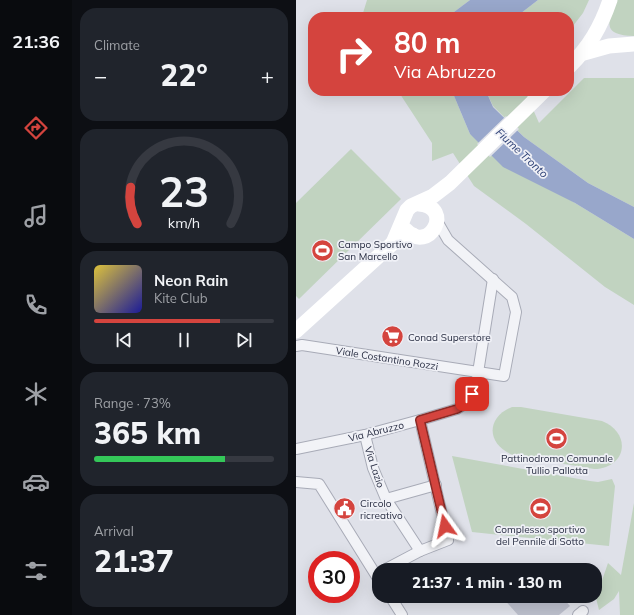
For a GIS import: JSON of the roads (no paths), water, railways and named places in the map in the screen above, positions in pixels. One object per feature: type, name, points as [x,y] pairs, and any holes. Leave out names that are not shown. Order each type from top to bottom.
[{"type":"street","points":[[608,7],[604,29],[608,35],[632,44]]},
{"type":"street","points":[[574,62],[582,54],[596,34],[608,7]]},
{"type":"street","points":[[582,54],[609,46],[632,44]]},
{"type":"street","points":[[393,243],[406,210],[411,206],[419,204],[433,196],[450,183],[539,96]]},
{"type":"street","points":[[403,220],[406,229],[413,235],[421,237],[428,235],[434,229],[441,202],[450,183]]},
{"type":"street","points":[[419,204],[430,207],[448,240],[492,279],[478,371]]},
{"type":"street","points":[[296,332],[393,243],[413,235]]},
{"type":"street","points":[[428,235],[448,240]]},
{"type":"street","name":"Viale Costantino Rozzi","points":[[296,346],[302,345],[504,376],[516,312],[512,297],[492,279]]},
{"type":"street","name":"Via Abruzzo","points":[[296,449],[365,435],[457,409],[468,402],[476,385],[478,371]]},
{"type":"street","points":[[399,563],[420,551],[448,540],[420,420]]},
{"type":"street","name":"Via Lazio","points":[[365,435],[373,468],[386,499],[420,551]]},
{"type":"street","points":[[296,482],[319,484],[373,563]]},
{"type":"street","name":"Via Lazio","points":[[386,499],[436,485]]},
{"type":"street","points":[[394,603],[402,615]]},
{"type":"water","points":[[470,0],[538,0],[522,12],[454,12]]},
{"type":"water","name":"Fiume Tronto","points":[[454,96],[488,96],[493,107],[524,137],[588,183],[634,207],[634,239],[575,203],[503,167],[470,134]]},
{"type":"place","name":"Campo Sportivo San Marcello","points":[[323,250]]},
{"type":"place","name":"Conad Superstore","points":[[392,337]]},
{"type":"place","name":"Pattinodromo Comunale Tullio Pallotta","points":[[557,438]]},
{"type":"place","name":"Circolo ricreativo","points":[[344,509]]},
{"type":"place","name":"Complesso sportivo del Pennile di Sotto","points":[[540,509]]}]
